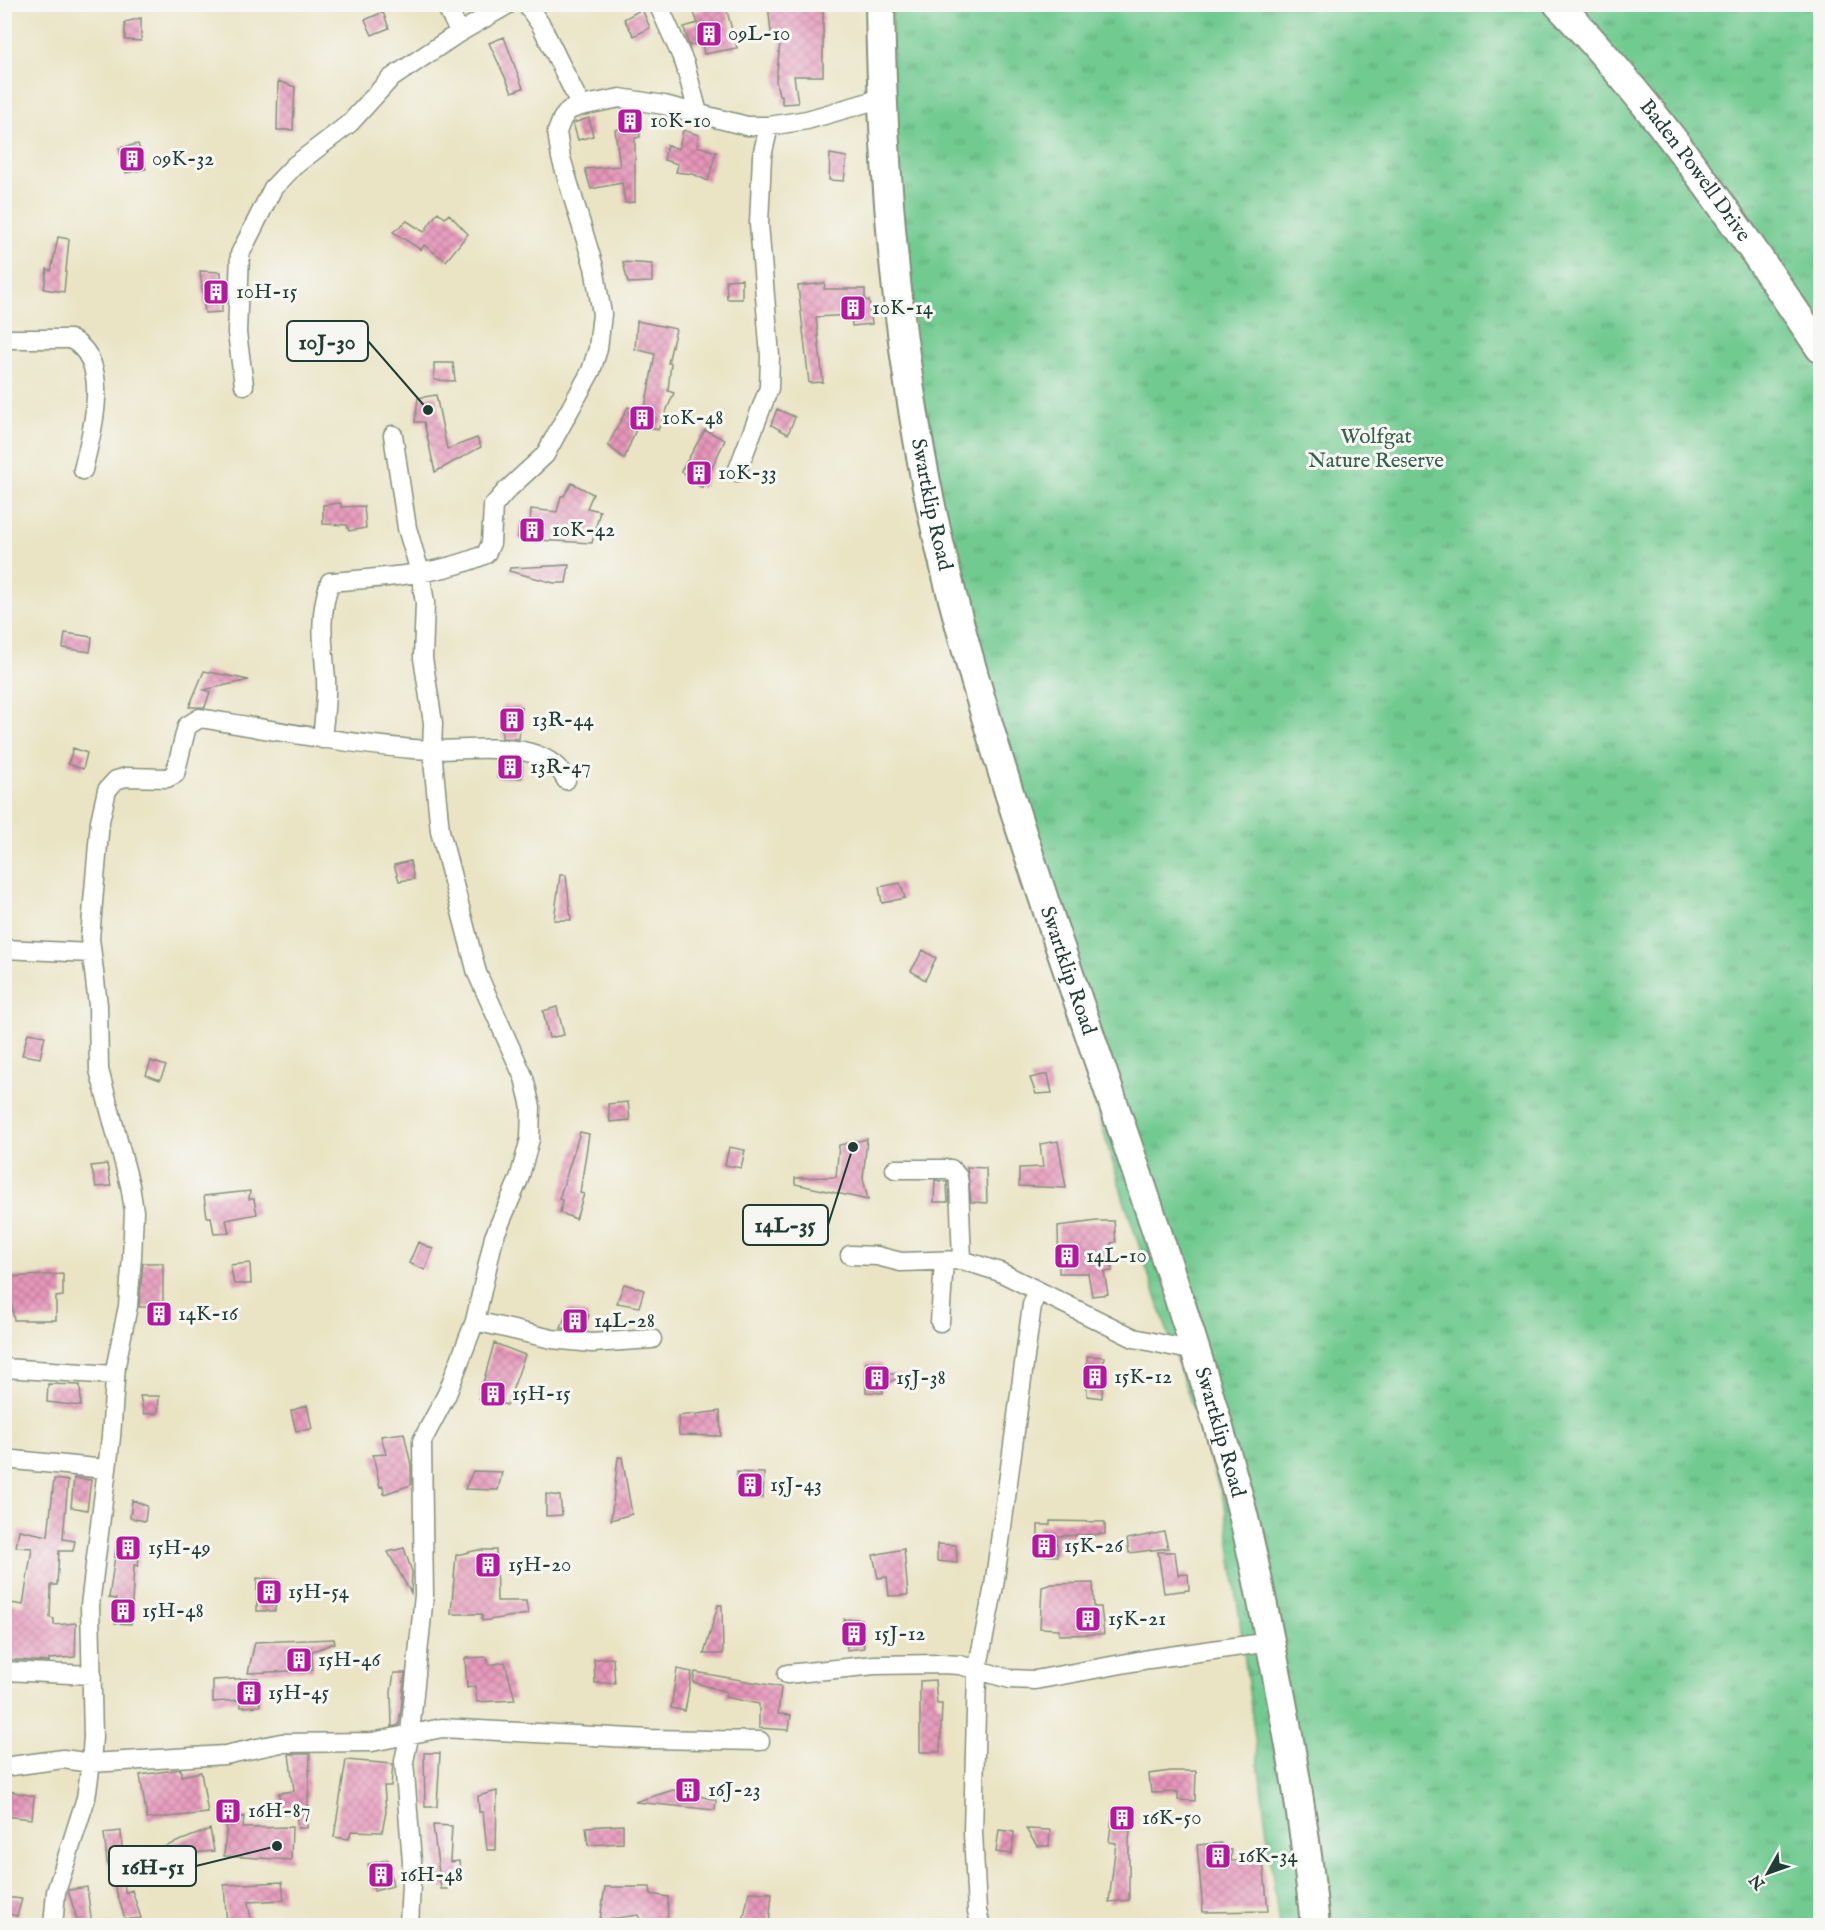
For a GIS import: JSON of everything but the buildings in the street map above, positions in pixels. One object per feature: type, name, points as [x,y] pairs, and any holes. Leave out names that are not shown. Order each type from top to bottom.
[{"type":"main road","name":"Swartklip Road","points":[[880,4],[886,166],[901,320],[915,429],[946,572],[1005,782],[1163,1246],[1240,1502],[1283,1703],[1315,1926]]},
{"type":"main road","name":"Baden Powell Drive","points":[[1558,4],[1628,82],[1672,137],[1821,348]]},
{"type":"street","points":[[445,4],[460,33]]},
{"type":"street","points":[[244,385],[237,333],[240,254],[273,188],[294,166],[350,123],[390,79],[509,4]]},
{"type":"street","points":[[526,4],[541,25],[581,106]]},
{"type":"street","points":[[658,4],[685,64],[698,113]]},
{"type":"street","points":[[322,739],[326,689],[322,604],[330,582],[401,576],[472,561],[486,554],[491,543],[494,506],[506,491],[545,455],[591,371],[598,349],[602,314],[594,267],[561,158],[557,132],[562,119],[569,110],[620,98],[644,100],[747,126],[769,126],[807,120],[883,98]]},
{"type":"street","points":[[737,472],[769,388],[771,356],[759,224],[762,156],[769,126]]},
{"type":"street","points":[[4,339],[70,339],[79,343],[88,356],[93,370],[97,406],[83,470]]},
{"type":"street","points":[[393,435],[407,528],[420,572],[425,603],[423,658],[433,723],[432,750],[440,831],[477,973],[514,1052],[524,1078],[531,1107],[530,1139],[519,1179],[494,1237],[476,1321],[447,1394],[422,1441],[424,1595],[410,1733],[404,1761],[412,1862],[409,1926]]},
{"type":"street","points":[[53,1926],[56,1892],[86,1798],[91,1763],[90,1605],[114,1375],[128,1306],[134,1211],[130,1185],[101,1085],[98,1005],[91,953],[100,821],[107,790],[111,783],[126,777],[157,779],[175,774],[184,733],[196,719],[322,739],[432,750],[499,749],[524,752],[543,757],[561,769],[566,780]]},
{"type":"street","points":[[4,949],[91,953]]},
{"type":"street","points":[[895,1169],[951,1169],[959,1185],[953,1261],[940,1323]]},
{"type":"street","points":[[850,1254],[878,1256],[901,1262],[953,1261],[1000,1272],[1134,1338],[1194,1351]]},
{"type":"street","points":[[981,1926],[977,1911],[973,1832],[977,1671],[994,1586],[1032,1305],[1037,1292]]},
{"type":"street","points":[[476,1321],[552,1339],[592,1342],[652,1339]]},
{"type":"street","points":[[4,1368],[114,1375]]},
{"type":"street","points":[[4,1459],[106,1469]]},
{"type":"street","points":[[787,1674],[875,1665],[960,1665],[1010,1679],[1035,1680],[1149,1659],[1270,1642]]},
{"type":"street","points":[[4,1671],[92,1676]]},
{"type":"street","points":[[4,1767],[63,1759],[91,1763],[225,1755],[281,1743],[372,1742],[442,1728],[650,1739],[760,1741]]},
{"type":"green space","name":"Wolfgat Nature Reserve","points":[[892,5],[1820,5],[1820,1925],[1279,1925],[1225,1505],[1124,1200],[948,610],[891,120]]},
{"type":"place","name":"09L-10","points":[[709,34]]},
{"type":"place","name":"10K-10","points":[[630,121]]},
{"type":"place","name":"09K-32","points":[[132,159]]},
{"type":"place","name":"10H-15","points":[[216,292]]},
{"type":"place","name":"10K-14","points":[[853,308]]},
{"type":"place","name":"10J-30","points":[[428,410]]},
{"type":"place","name":"10K-48","points":[[642,418]]},
{"type":"place","name":"10K-33","points":[[699,473]]},
{"type":"place","name":"10K-42","points":[[532,530]]},
{"type":"place","name":"13R-44","points":[[512,720]]},
{"type":"place","name":"13R-47","points":[[510,767]]},
{"type":"place","name":"14L-35","points":[[853,1147]]},
{"type":"place","name":"14L-10","points":[[1067,1256]]},
{"type":"place","name":"14K-16","points":[[159,1314]]},
{"type":"place","name":"14L-28","points":[[575,1321]]},
{"type":"place","name":"15K-12","points":[[1095,1377]]},
{"type":"place","name":"15J-38","points":[[877,1378]]},
{"type":"place","name":"15H-15","points":[[493,1394]]},
{"type":"place","name":"15J-43","points":[[750,1485]]},
{"type":"place","name":"15K-26","points":[[1044,1546]]},
{"type":"place","name":"15H-49","points":[[128,1548]]},
{"type":"place","name":"15H-20","points":[[488,1565]]},
{"type":"place","name":"15H-54","points":[[269,1592]]},
{"type":"place","name":"15H-48","points":[[123,1611]]},
{"type":"place","name":"15K-21","points":[[1088,1619]]},
{"type":"place","name":"15J-12","points":[[854,1634]]},
{"type":"place","name":"15H-46","points":[[299,1660]]},
{"type":"place","name":"15H-45","points":[[249,1693]]},
{"type":"place","name":"16J-23","points":[[688,1790]]},
{"type":"place","name":"16H-87","points":[[228,1811]]},
{"type":"place","name":"16K-50","points":[[1122,1818]]},
{"type":"place","name":"16H-51","points":[[277,1846]]},
{"type":"place","name":"16K-34","points":[[1218,1856]]},
{"type":"place","name":"16H-48","points":[[381,1875]]}]
